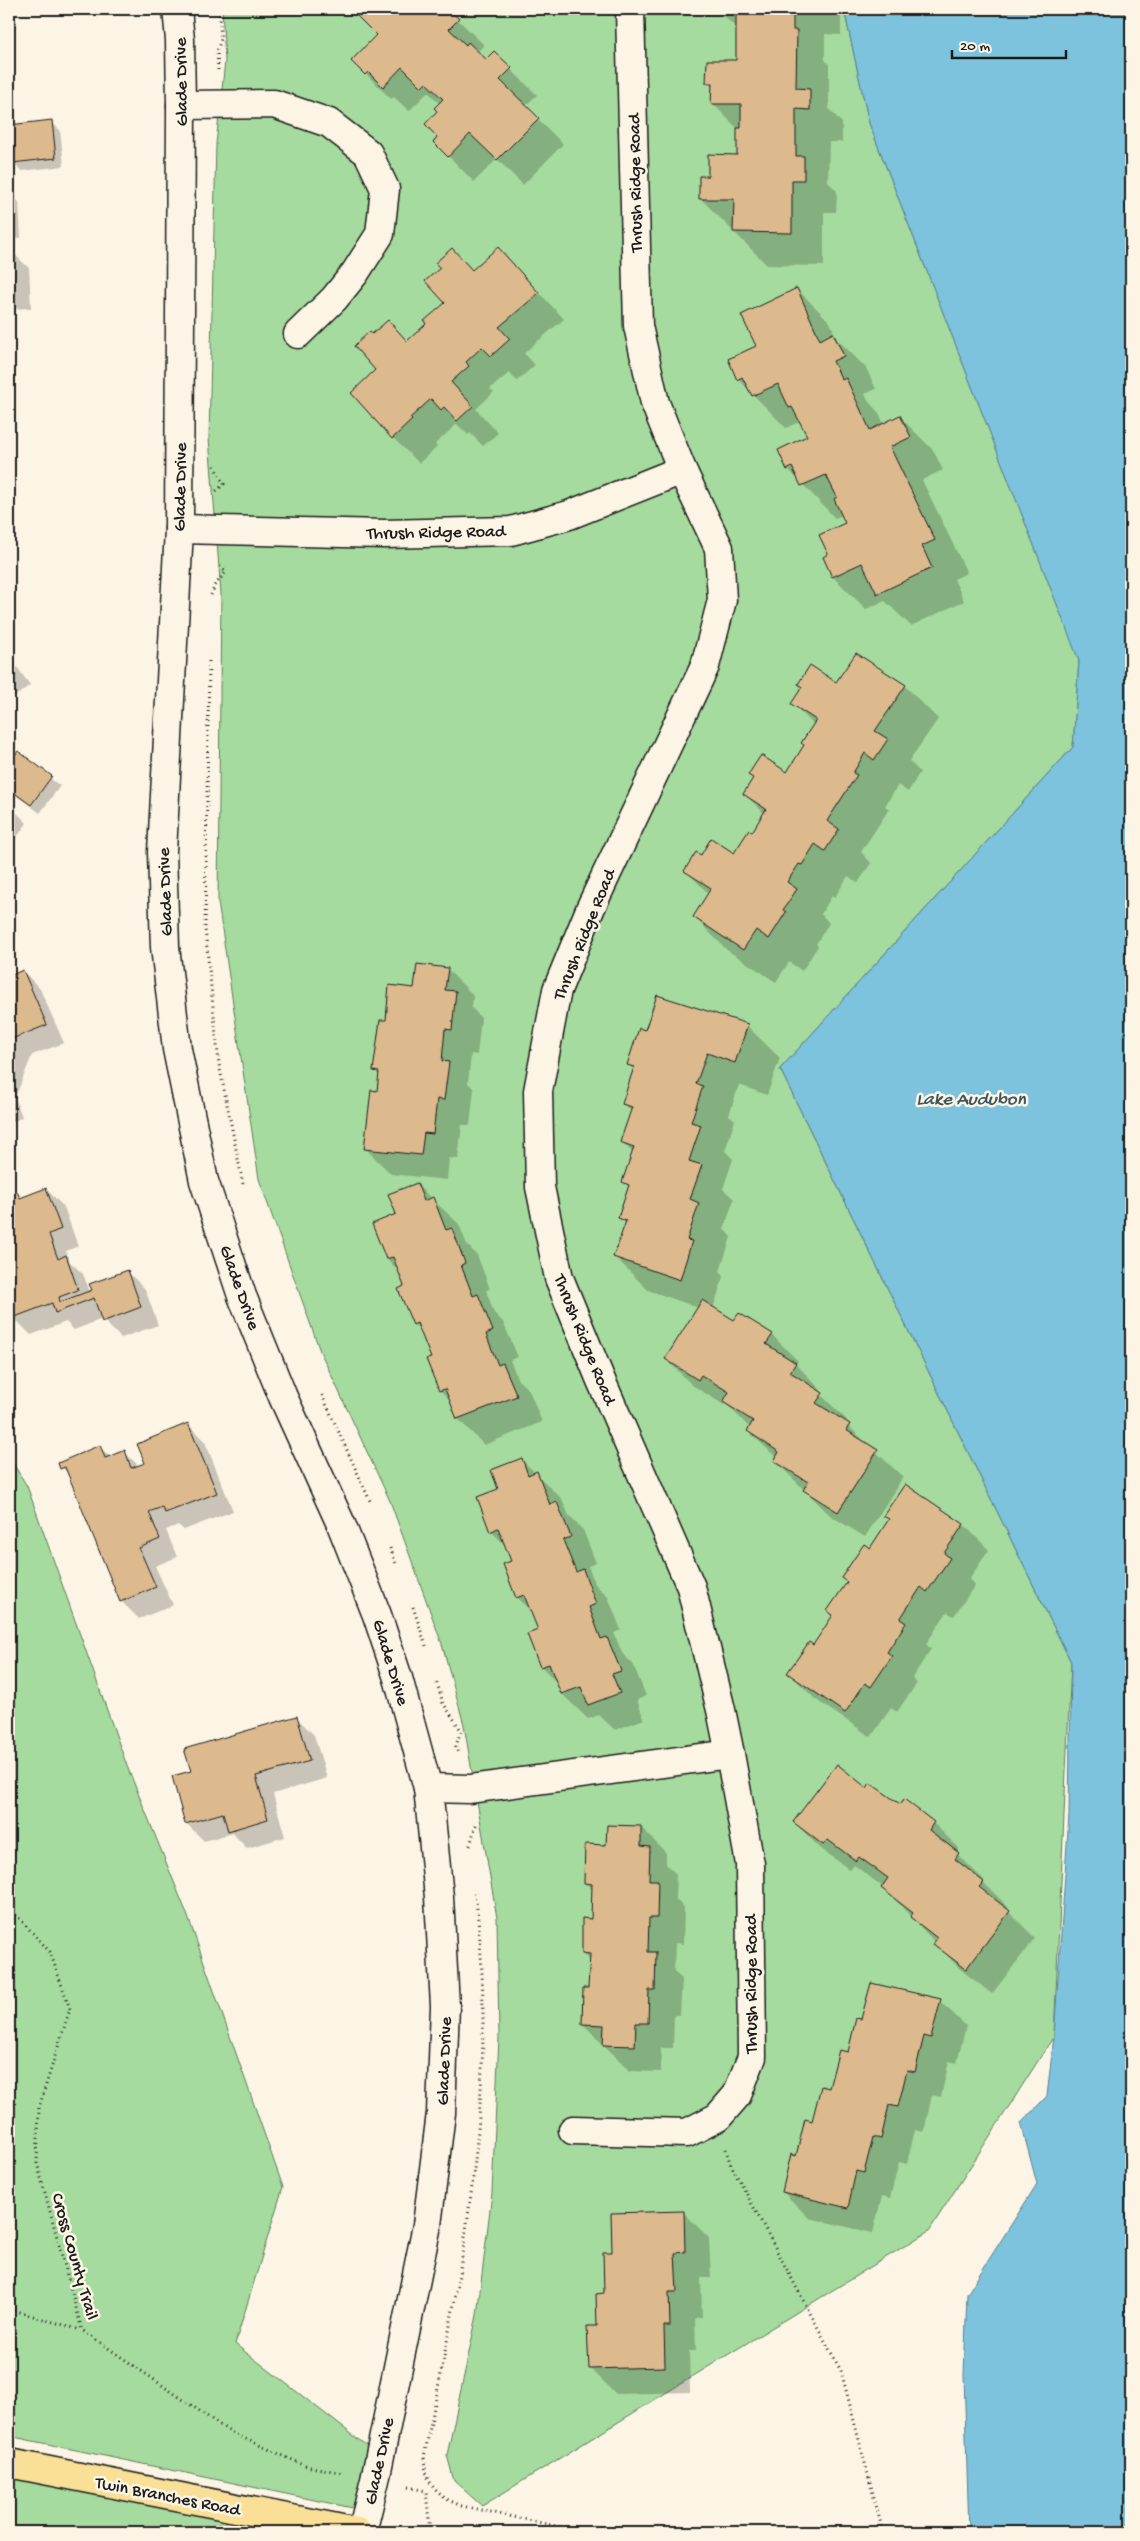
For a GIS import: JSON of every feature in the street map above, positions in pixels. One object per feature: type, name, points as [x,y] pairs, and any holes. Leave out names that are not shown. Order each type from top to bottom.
[{"type":"main road","name":"Twin Branches Road","points":[[9,2463],[358,2532]]},
{"type":"street","name":"Glade Drive","points":[[177,9],[180,40],[181,106],[179,529],[162,852],[165,947],[177,1049],[204,1181],[242,1296],[283,1397],[341,1524],[378,1615],[398,1678],[428,1788],[439,1896],[445,2006],[441,2113],[427,2225],[375,2480],[362,2532]]},
{"type":"street","name":"Thrush Ridge Road","points":[[573,2130],[687,2133],[718,2118],[737,2095],[752,2057],[750,1864],[721,1710],[691,1587],[600,1378],[560,1278],[540,1187],[538,1092],[557,990],[590,907],[705,666],[722,600],[719,548],[682,470],[655,403],[638,326],[630,9]]},
{"type":"street","points":[[181,106],[274,104],[329,123],[368,153],[385,190],[380,234],[355,273],[334,299],[298,334]]},
{"type":"street","name":"Thrush Ridge Road","points":[[179,529],[384,534],[511,531],[569,515],[682,470]]},
{"type":"street","points":[[428,1788],[470,1789],[730,1754]]},
{"type":"path","points":[[219,9],[221,39],[217,51],[219,105]]},
{"type":"path","name":"Cross County Trail","points":[[9,1907],[50,1952],[70,2009],[39,2108],[36,2163],[82,2330],[230,2432],[306,2466],[426,2491]]},
{"type":"path","points":[[718,2118],[730,2164],[841,2370],[883,2532]]},
{"type":"path","points":[[9,2308],[82,2330]]},
{"type":"path","points":[[430,2532],[426,2491],[431,2487]]},
{"type":"green space","points":[[222,9],[844,9],[869,123],[1079,660],[1073,747],[780,1069],[1071,1662],[1054,2036],[929,2231],[482,2506],[454,2481],[447,2455],[477,2315],[492,2193],[499,2037],[497,1918],[464,1725],[442,1644],[390,1501],[320,1351],[259,1179],[218,902],[221,594],[209,438],[216,144],[225,61]]},
{"type":"green space","points":[[9,1457],[27,1486],[127,1766],[187,1914],[283,2187],[235,2344],[380,2456],[367,2511],[9,2436]]},
{"type":"green space","points":[[9,2447],[358,2532],[9,2532]]},
{"type":"water","name":"Lake Audubon","points":[[844,9],[1131,9],[1131,2532],[969,2532],[964,2375],[967,2294],[1037,2184],[1021,2123],[1047,2096],[1054,2036],[1069,1815],[1071,1662],[780,1069],[1073,747],[1079,661],[869,123]]},
{"type":"building","points":[[358,9],[428,9],[431,12],[434,9],[448,9],[459,19],[449,29],[466,45],[468,42],[486,59],[494,51],[512,68],[500,80],[539,118],[497,160],[470,134],[448,157],[433,142],[437,137],[425,124],[437,111],[434,108],[443,99],[426,83],[422,87],[402,67],[383,87],[368,72],[365,75],[351,61],[376,35],[354,13]]},
{"type":"building","points":[[736,9],[793,9],[793,30],[797,30],[796,88],[810,89],[810,110],[796,109],[796,156],[804,156],[804,180],[792,180],[792,233],[733,232],[734,199],[699,199],[699,176],[708,176],[708,154],[737,155],[737,128],[741,128],[741,104],[711,104],[712,83],[706,83],[707,60],[736,60]]},
{"type":"building","points":[[52,120],[56,158],[12,163],[9,125]]},
{"type":"building","points":[[498,247],[539,293],[499,327],[510,339],[491,356],[482,347],[466,362],[469,366],[451,382],[473,406],[457,421],[444,407],[441,410],[431,399],[410,418],[412,420],[392,439],[351,393],[375,370],[354,346],[370,331],[372,334],[388,320],[407,341],[426,324],[424,321],[445,303],[425,281],[440,268],[435,263],[452,248],[472,270]]},
{"type":"building","points":[[9,249],[11,249],[14,291],[9,291]]},
{"type":"building","points":[[797,288],[820,340],[833,333],[844,356],[833,361],[842,380],[846,378],[870,430],[900,415],[911,437],[890,447],[935,540],[922,546],[932,568],[877,594],[862,563],[832,577],[823,557],[828,554],[819,535],[845,523],[834,499],[837,497],[826,475],[801,486],[792,467],[787,470],[778,450],[807,436],[792,407],[789,408],[778,384],[752,396],[742,377],[737,380],[728,359],[756,346],[741,315]]},
{"type":"building","points":[[856,653],[906,685],[875,731],[888,739],[874,760],[865,753],[853,773],[857,775],[827,821],[839,829],[825,851],[815,844],[802,865],[799,864],[787,882],[797,889],[783,910],[786,912],[769,939],[756,930],[743,950],[693,917],[711,888],[684,871],[696,852],[701,855],[711,838],[734,853],[749,830],[752,832],[766,809],[743,794],[753,778],[748,775],[761,755],[787,772],[804,745],[801,743],[816,720],[791,704],[802,687],[798,684],[810,665],[836,682]]},
{"type":"building","points":[[18,751],[52,776],[31,805],[9,789],[9,763]]},
{"type":"building","points":[[417,964],[448,968],[445,990],[456,991],[452,1030],[445,1029],[442,1061],[449,1062],[444,1100],[437,1099],[433,1134],[424,1133],[421,1155],[364,1149],[371,1090],[377,1091],[379,1072],[373,1071],[380,1020],[386,1020],[389,985],[414,988]]},
{"type":"building","points":[[23,970],[47,1025],[14,1038],[9,1052],[9,976]]},
{"type":"building","points":[[657,995],[748,1024],[735,1063],[707,1053],[696,1084],[703,1086],[691,1122],[701,1125],[689,1161],[702,1165],[690,1199],[699,1203],[687,1240],[692,1241],[680,1280],[613,1257],[626,1221],[618,1218],[629,1185],[622,1182],[634,1147],[620,1142],[632,1107],[622,1104],[634,1067],[627,1065],[639,1028],[645,1030]]},
{"type":"building","points":[[417,1183],[424,1201],[433,1197],[446,1230],[452,1228],[465,1263],[461,1265],[473,1296],[478,1294],[493,1331],[486,1334],[498,1365],[503,1363],[517,1396],[457,1419],[445,1389],[439,1391],[426,1359],[431,1358],[417,1323],[413,1325],[398,1289],[404,1286],[393,1257],[386,1259],[372,1224],[396,1214],[388,1194]]},
{"type":"building","points":[[46,1188],[61,1229],[49,1234],[58,1259],[66,1255],[78,1290],[59,1297],[60,1302],[92,1290],[89,1284],[128,1270],[141,1307],[102,1322],[94,1298],[55,1313],[52,1303],[12,1318],[9,1309],[9,1194],[17,1191],[20,1198]]},
{"type":"building","points":[[702,1300],[734,1320],[739,1313],[773,1334],[766,1344],[796,1363],[790,1372],[823,1393],[816,1403],[850,1424],[846,1430],[878,1450],[838,1512],[803,1490],[808,1482],[774,1461],[779,1452],[747,1431],[753,1421],[723,1402],[729,1392],[701,1375],[698,1380],[665,1359]]},
{"type":"building","points":[[188,1423],[217,1493],[165,1513],[162,1507],[149,1512],[160,1539],[139,1548],[156,1587],[120,1602],[65,1467],[60,1469],[58,1463],[100,1445],[105,1458],[125,1450],[131,1468],[145,1463],[137,1444]]},
{"type":"building","points":[[522,1458],[528,1475],[537,1471],[550,1505],[557,1502],[571,1537],[563,1540],[576,1572],[583,1569],[596,1604],[589,1607],[601,1639],[607,1637],[621,1671],[612,1674],[620,1693],[588,1705],[581,1687],[561,1694],[549,1664],[540,1667],[527,1634],[538,1630],[524,1595],[516,1598],[503,1564],[511,1561],[498,1528],[490,1532],[477,1497],[498,1489],[491,1470]]},
{"type":"building","points":[[905,1484],[964,1524],[944,1553],[950,1558],[927,1592],[921,1587],[900,1619],[906,1623],[887,1652],[892,1656],[871,1687],[865,1683],[845,1713],[787,1673],[809,1642],[813,1645],[833,1615],[827,1611],[847,1582],[841,1578],[864,1544],[870,1548],[889,1519],[883,1516]]},
{"type":"building","points":[[297,1716],[310,1761],[256,1776],[268,1819],[228,1831],[223,1813],[185,1824],[172,1776],[191,1771],[184,1749]]},
{"type":"building","points":[[837,1764],[867,1788],[870,1783],[900,1804],[904,1799],[934,1822],[929,1830],[959,1853],[955,1859],[984,1882],[979,1887],[1010,1911],[966,1969],[933,1944],[937,1938],[910,1917],[913,1913],[881,1888],[888,1878],[859,1857],[856,1861],[828,1840],[823,1845],[793,1822]]},
{"type":"building","points":[[607,1825],[641,1826],[641,1846],[650,1847],[649,1880],[658,1880],[657,1918],[649,1918],[648,1952],[656,1952],[655,1990],[649,1990],[648,2023],[636,2023],[635,2046],[603,2045],[604,2025],[582,2024],[583,1988],[588,1988],[590,1954],[582,1953],[582,1918],[591,1919],[592,1884],[584,1883],[585,1844],[606,1845]]},
{"type":"building","points":[[871,1983],[941,1999],[931,2038],[924,2036],[915,2072],[907,2070],[898,2107],[889,2105],[881,2139],[873,2137],[864,2173],[856,2171],[848,2208],[782,2192],[791,2154],[796,2156],[805,2119],[812,2121],[821,2086],[829,2088],[839,2050],[848,2052],[856,2018],[861,2019]]},
{"type":"building","points":[[684,2211],[685,2252],[675,2253],[677,2292],[669,2292],[670,2326],[664,2326],[665,2367],[589,2369],[587,2326],[597,2326],[596,2294],[604,2293],[603,2252],[612,2252],[611,2213]]}]
